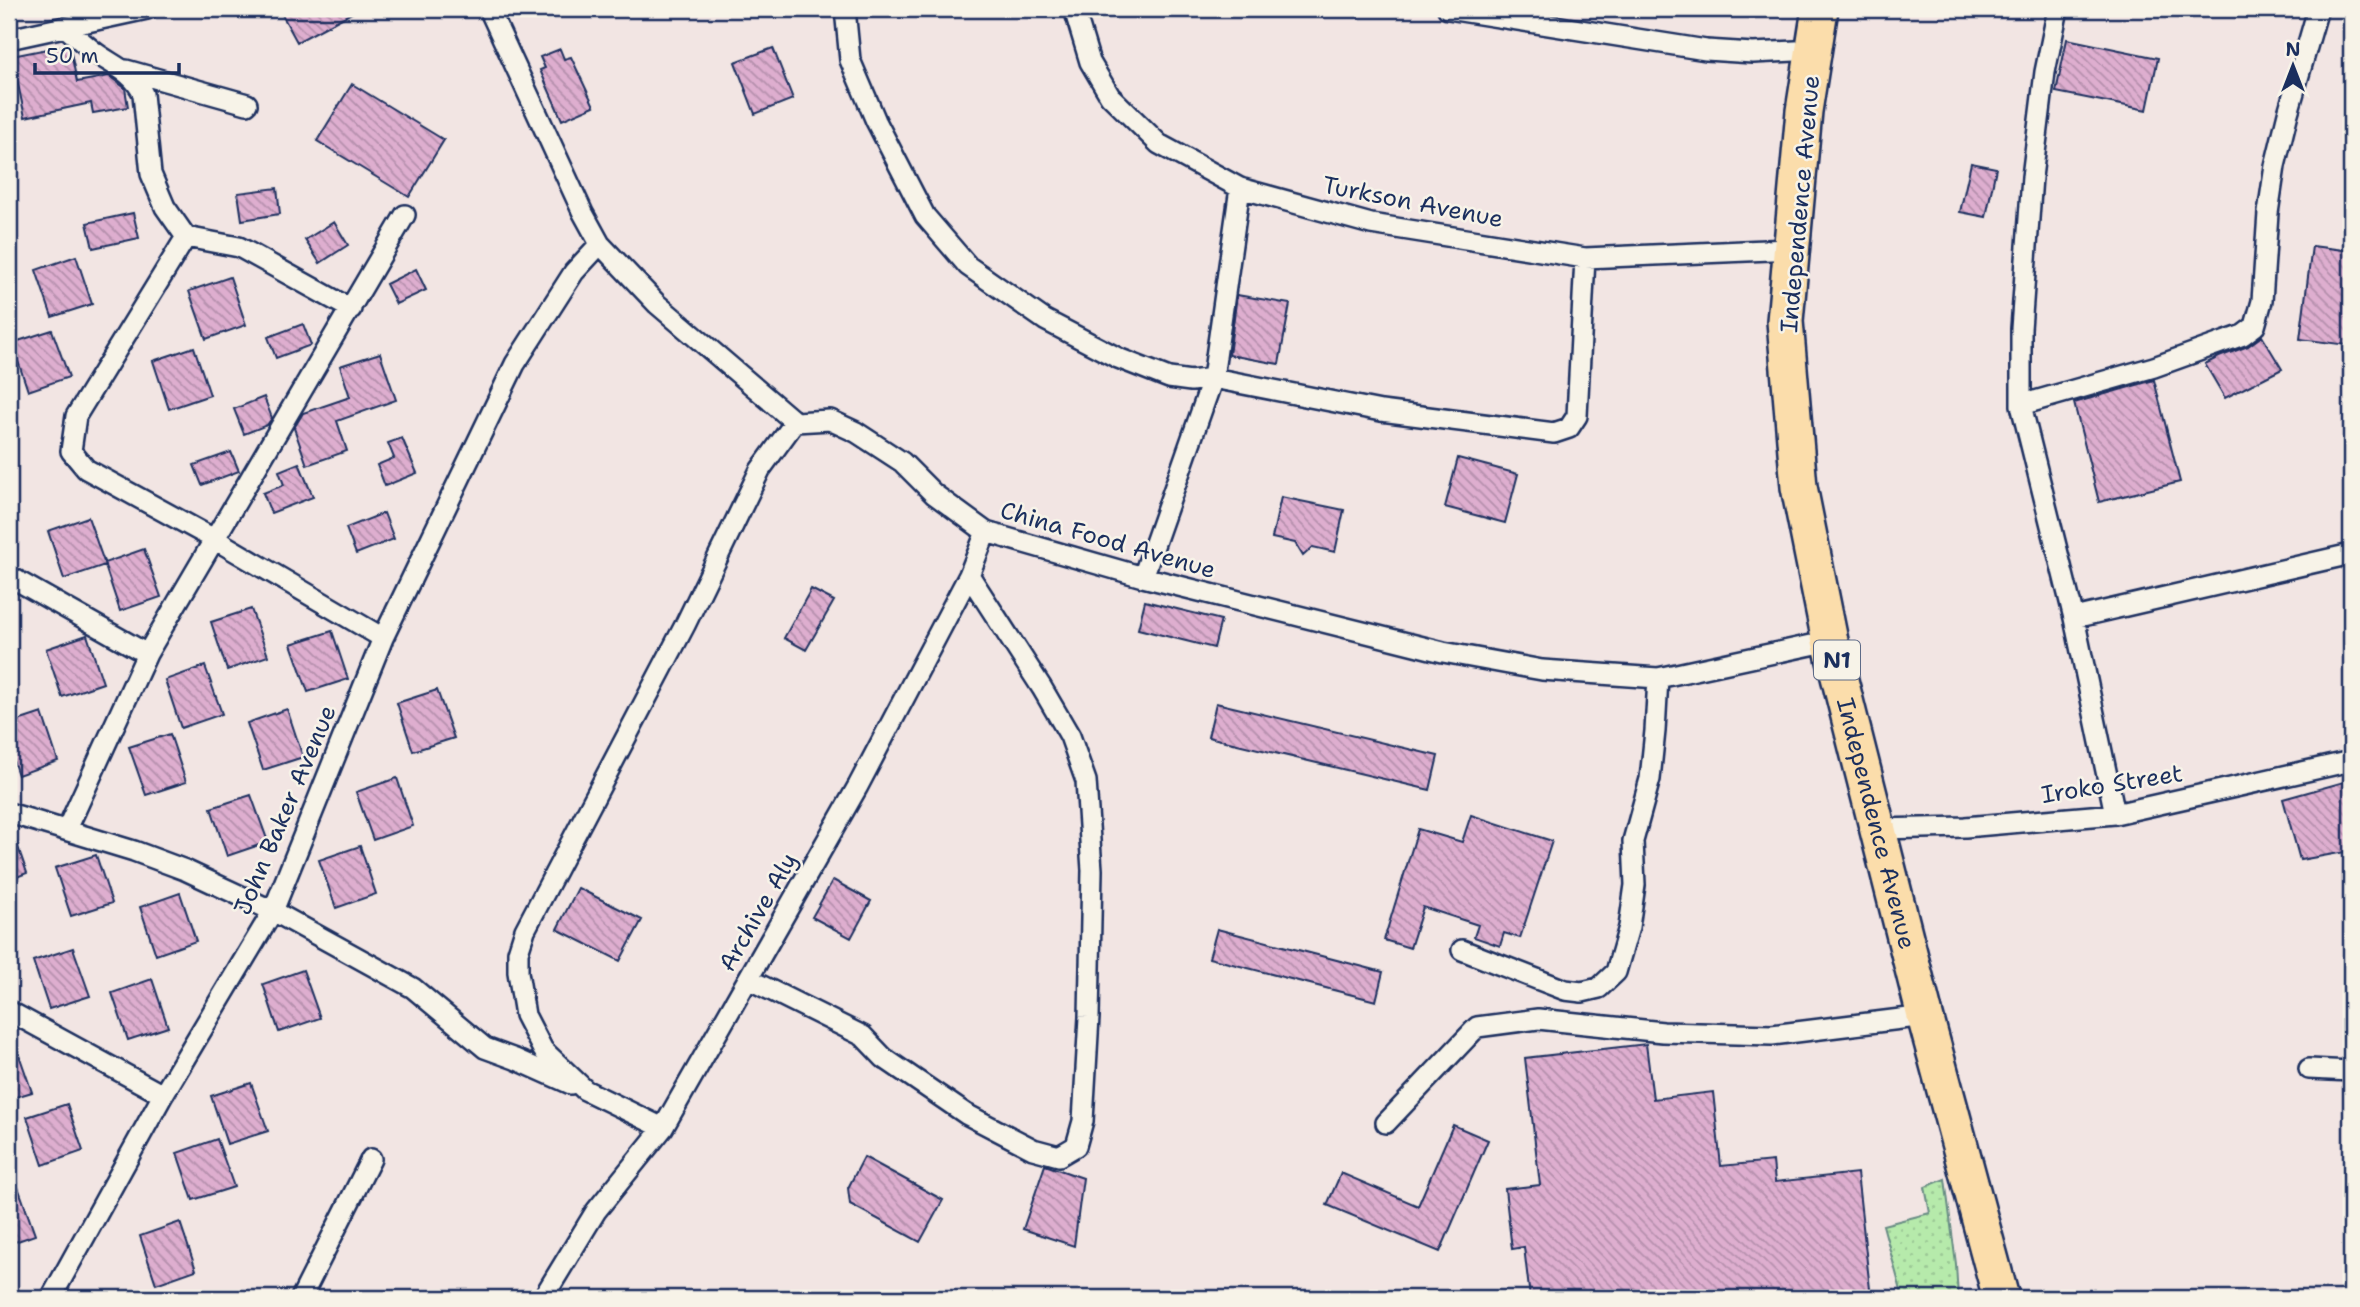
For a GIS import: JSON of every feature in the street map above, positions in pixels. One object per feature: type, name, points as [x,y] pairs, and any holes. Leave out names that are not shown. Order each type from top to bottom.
[{"type":"highway","name":"Independence Avenue","points":[[1820,9],[1804,111],[1785,321],[1799,487],[1830,641],[1925,1016],[2001,1298]]},
{"type":"street","points":[[9,39],[147,9]]},
{"type":"street","points":[[489,9],[583,213],[600,244],[657,304],[796,422],[760,470],[685,625],[525,930],[518,952],[518,972],[525,1014],[543,1050],[585,1090]]},
{"type":"street","points":[[845,9],[850,60],[876,121],[925,216],[968,266],[1045,320],[1118,358],[1169,378],[1191,381],[1213,378],[1381,411],[1553,433],[1561,431],[1569,428],[1577,416],[1586,258]]},
{"type":"street","name":"Turkson Avenue","points":[[1074,9],[1090,62],[1110,96],[1160,144],[1240,188],[1371,224],[1586,258],[1791,249]]},
{"type":"street","points":[[1448,9],[1706,50],[1753,53],[1815,50]]},
{"type":"street","points":[[2058,9],[2045,72],[2032,177],[2021,329],[2021,405],[2074,618],[2115,814]]},
{"type":"street","points":[[2021,405],[2154,367],[2243,335],[2255,326],[2262,301],[2268,213],[2276,166],[2288,113],[2318,9]]},
{"type":"street","points":[[65,27],[97,54],[125,70],[247,104]]},
{"type":"street","points":[[125,70],[138,84],[142,94],[151,174],[164,207],[186,237],[239,247],[351,309]]},
{"type":"street","points":[[1143,578],[1213,378],[1240,188]]},
{"type":"street","points":[[67,829],[147,654],[405,215]]},
{"type":"street","points":[[186,237],[76,416],[71,451],[86,469],[216,540],[383,638]]},
{"type":"street","name":"John Baker Avenue","points":[[51,1298],[163,1095],[273,911],[383,638],[515,364],[574,272],[600,244]]},
{"type":"street","name":"China Food Avenue","points":[[796,422],[830,419],[856,432],[902,463],[934,494],[986,532],[1143,578],[1443,652],[1542,670],[1658,678],[1830,641]]},
{"type":"street","name":"Archive Aly","points":[[543,1298],[596,1211],[663,1128],[858,786],[969,575],[986,532]]},
{"type":"street","points":[[2074,618],[2351,554]]},
{"type":"street","points":[[748,979],[863,1036],[884,1058],[966,1114],[1033,1149],[1059,1156],[1076,1146],[1083,1121],[1089,1017],[1092,870],[1086,781],[1070,736],[969,575]]},
{"type":"street","points":[[9,576],[147,654]]},
{"type":"street","points":[[1462,950],[1565,990],[1582,992],[1600,988],[1616,972],[1629,927],[1635,885],[1633,841],[1650,779],[1658,678]]},
{"type":"street","name":"Iroko Street","points":[[1878,829],[1965,827],[2115,814],[2351,761]]},
{"type":"street","points":[[9,813],[67,829],[185,870],[273,911],[413,988],[485,1048],[585,1090],[663,1128]]},
{"type":"street","points":[[9,1011],[163,1095]]},
{"type":"street","points":[[1386,1123],[1476,1027],[1538,1019],[1663,1032],[1772,1035],[1925,1016]]},
{"type":"street","points":[[2309,1069],[2351,1071]]},
{"type":"street","points":[[301,1298],[371,1159]]},
{"type":"green space","points":[[1945,1179],[1958,1298],[1903,1298],[1883,1225],[1930,1213],[1925,1187]]},
{"type":"building","points":[[279,9],[359,9],[297,42]]},
{"type":"building","points":[[2067,39],[2158,58],[2147,110],[2056,92]]},
{"type":"building","points":[[67,45],[70,48],[77,82],[109,76],[125,88],[128,107],[93,113],[91,103],[25,117],[12,56]]},
{"type":"building","points":[[773,48],[793,99],[755,114],[735,62]]},
{"type":"building","points":[[560,49],[564,59],[571,57],[594,106],[562,120],[540,70],[545,68],[540,57]]},
{"type":"building","points":[[352,84],[444,140],[409,197],[317,141]]},
{"type":"building","points":[[1971,163],[1996,168],[1986,217],[1960,212]]},
{"type":"building","points":[[277,188],[280,214],[242,220],[238,193]]},
{"type":"building","points":[[133,213],[139,238],[93,248],[87,223]]},
{"type":"building","points":[[334,222],[348,245],[320,263],[305,240]]},
{"type":"building","points":[[2312,246],[2351,251],[2351,314],[2347,345],[2300,339]]},
{"type":"building","points":[[76,256],[92,304],[52,317],[36,270]]},
{"type":"building","points":[[416,269],[426,290],[396,304],[386,284]]},
{"type":"building","points":[[230,277],[246,325],[206,339],[189,291]]},
{"type":"building","points":[[1237,295],[1290,304],[1279,364],[1229,355]]},
{"type":"building","points":[[303,324],[311,345],[276,358],[268,337]]},
{"type":"building","points":[[52,330],[69,377],[28,391],[12,343]]},
{"type":"building","points":[[2262,336],[2282,369],[2225,398],[2205,364],[2248,346]]},
{"type":"building","points":[[194,347],[210,395],[169,409],[153,361]]},
{"type":"building","points":[[380,353],[396,400],[337,421],[347,451],[307,465],[294,428],[303,413],[350,397],[340,366]]},
{"type":"building","points":[[2154,380],[2180,482],[2099,502],[2074,403]]},
{"type":"building","points":[[264,397],[272,418],[267,425],[244,434],[234,409]]},
{"type":"building","points":[[402,438],[417,473],[385,486],[377,465],[394,458],[388,443]]},
{"type":"building","points":[[231,452],[239,471],[202,485],[194,465]]},
{"type":"building","points":[[1458,458],[1518,474],[1505,523],[1445,507]]},
{"type":"building","points":[[299,463],[313,497],[271,513],[263,493],[284,485],[279,471]]},
{"type":"building","points":[[1281,497],[1344,510],[1335,552],[1313,547],[1303,556],[1295,543],[1272,538]]},
{"type":"building","points":[[384,513],[394,539],[356,554],[346,528]]},
{"type":"building","points":[[88,517],[105,565],[64,579],[48,531]]},
{"type":"building","points":[[144,549],[161,597],[120,611],[104,563]]},
{"type":"building","points":[[811,589],[834,601],[806,650],[784,638]]},
{"type":"building","points":[[1145,601],[1221,620],[1214,648],[1138,629]]},
{"type":"building","points":[[251,609],[268,656],[227,670],[211,622]]},
{"type":"building","points":[[332,631],[348,679],[308,692],[291,644]]},
{"type":"building","points":[[87,635],[103,683],[62,697],[46,649]]},
{"type":"building","points":[[205,666],[222,714],[181,728],[165,680]]},
{"type":"building","points":[[437,690],[454,738],[413,751],[397,703]]},
{"type":"building","points":[[1216,703],[1438,756],[1430,790],[1208,737]]},
{"type":"building","points":[[287,709],[303,757],[263,770],[247,723]]},
{"type":"building","points":[[42,713],[58,761],[18,775],[9,748],[9,724]]},
{"type":"building","points":[[170,734],[186,782],[146,795],[129,747]]},
{"type":"building","points":[[397,778],[413,826],[373,840],[356,792]]},
{"type":"building","points":[[2351,780],[2351,851],[2300,860],[2283,799]]},
{"type":"building","points":[[251,795],[268,842],[227,856],[211,808]]},
{"type":"building","points":[[1471,815],[1552,841],[1520,938],[1504,933],[1500,946],[1474,937],[1478,925],[1423,907],[1410,948],[1384,940],[1418,829],[1462,842]]},
{"type":"building","points":[[9,827],[27,873],[9,880]]},
{"type":"building","points":[[360,846],[376,894],[336,908],[319,860]]},
{"type":"building","points":[[96,855],[112,903],[71,916],[55,868]]},
{"type":"building","points":[[833,880],[871,901],[851,938],[812,917]]},
{"type":"building","points":[[578,888],[642,920],[620,961],[557,929]]},
{"type":"building","points":[[180,893],[196,941],[156,955],[140,907]]},
{"type":"building","points":[[1217,929],[1383,972],[1376,1001],[1209,958]]},
{"type":"building","points":[[73,948],[90,996],[49,1009],[33,961]]},
{"type":"building","points":[[303,970],[320,1018],[279,1032],[263,984]]},
{"type":"building","points":[[152,979],[168,1027],[128,1040],[112,993]]},
{"type":"building","points":[[11,1032],[32,1092],[9,1099],[9,1033]]},
{"type":"building","points":[[1646,1044],[1653,1099],[1713,1092],[1721,1166],[1773,1161],[1775,1182],[1857,1173],[1871,1298],[1530,1298],[1524,1247],[1512,1249],[1505,1189],[1540,1185],[1525,1058]]},
{"type":"building","points":[[251,1083],[268,1131],[227,1144],[211,1096]]},
{"type":"building","points":[[67,1104],[83,1151],[43,1165],[27,1117]]},
{"type":"building","points":[[1453,1125],[1488,1140],[1440,1252],[1327,1205],[1341,1173],[1418,1206]]},
{"type":"building","points":[[217,1139],[234,1187],[193,1200],[177,1153]]},
{"type":"building","points":[[864,1157],[943,1200],[920,1242],[850,1204],[848,1188]]},
{"type":"building","points":[[1045,1165],[1083,1178],[1074,1246],[1023,1229]]},
{"type":"building","points":[[11,1167],[35,1235],[9,1244],[9,1168]]},
{"type":"building","points":[[180,1222],[196,1270],[156,1284],[140,1236]]}]
